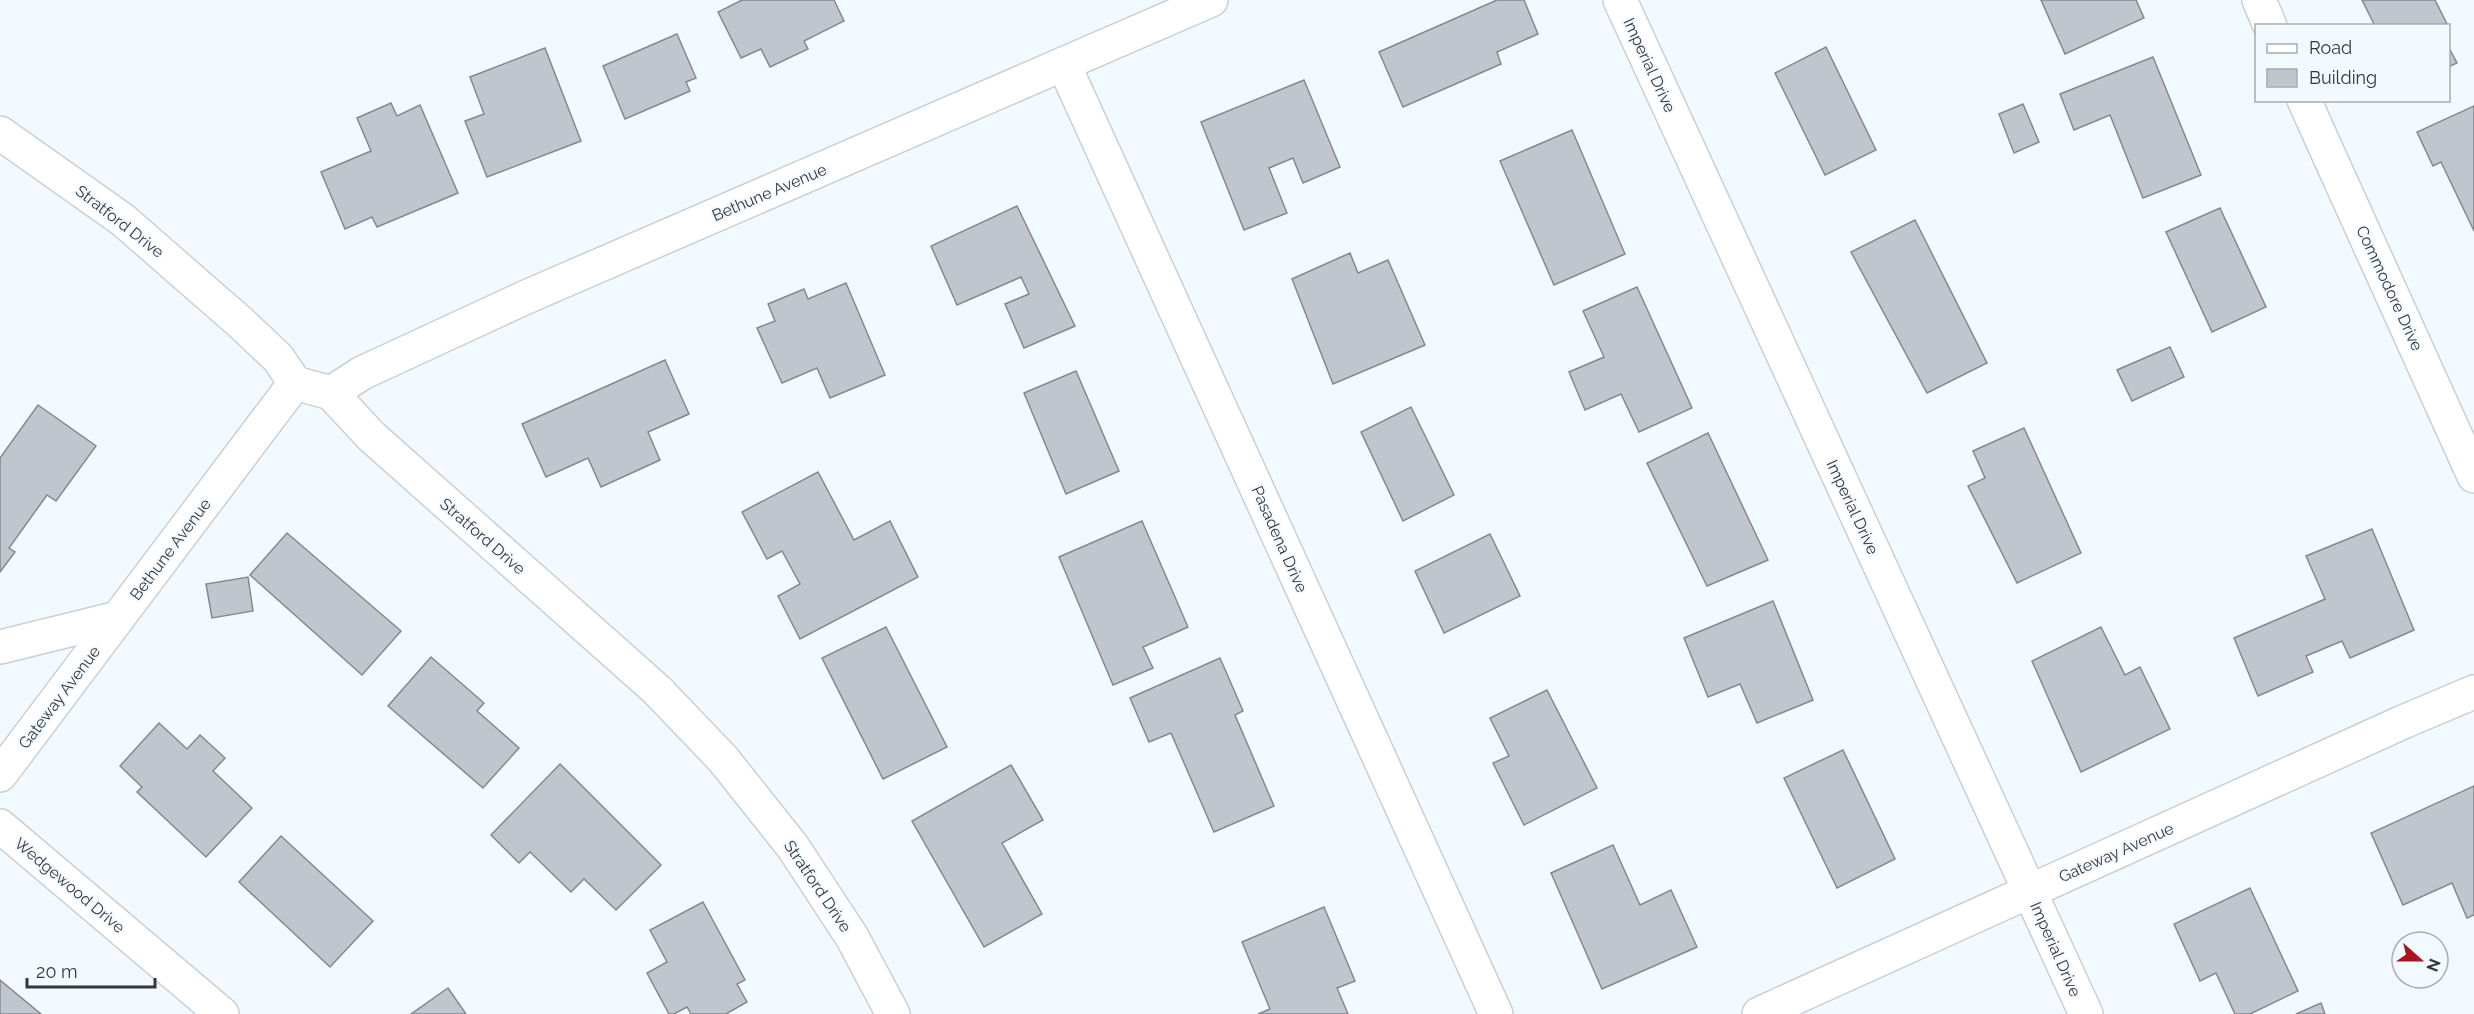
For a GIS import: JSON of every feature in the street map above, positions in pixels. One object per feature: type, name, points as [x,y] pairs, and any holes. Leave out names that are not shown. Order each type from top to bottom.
[{"type":"street","name":"Bethune Avenue","points":[[331,393],[362,373],[524,298],[1211,0]]},
{"type":"street","name":"Imperial Drive","points":[[1620,0],[2086,1014]]},
{"type":"street","points":[[2259,0],[2269,24]]},
{"type":"street","name":"Pasadena Drive","points":[[1064,65],[1496,1014]]},
{"type":"street","name":"Commodore Drive","points":[[2305,102],[2474,476]]},
{"type":"street","name":"Stratford Drive","points":[[0,133],[123,220],[278,358],[295,383]]},
{"type":"street","name":"Bethune Avenue","points":[[118,618],[295,383]]},
{"type":"street","points":[[295,383],[331,393]]},
{"type":"street","name":"Stratford Drive","points":[[331,393],[371,436],[657,690],[723,759],[793,847],[852,937],[893,1014]]},
{"type":"street","name":"Gateway Avenue","points":[[0,776],[118,618]]},
{"type":"street","points":[[0,647],[118,618]]},
{"type":"street","name":"Gateway Avenue","points":[[1759,1014],[2403,722],[2474,692]]},
{"type":"street","name":"Wedgewood Drive","points":[[0,826],[222,1014]]},
{"type":"building","points":[[742,0],[834,0],[844,21],[804,41],[808,49],[770,67],[761,49],[741,58],[718,12]]},
{"type":"building","points":[[1497,0],[1524,0],[1538,34],[1497,52],[1501,64],[1403,107],[1379,52]]},
{"type":"building","points":[[2041,0],[2136,0],[2144,18],[2065,54]]},
{"type":"building","points":[[2362,0],[2435,0],[2447,24],[2374,24]]},
{"type":"building","points":[[677,34],[696,78],[686,82],[690,91],[625,119],[603,66]]},
{"type":"building","points":[[1826,47],[1876,150],[1825,175],[1775,73]]},
{"type":"building","points":[[545,48],[581,141],[487,177],[465,121],[484,114],[470,77]]},
{"type":"building","points":[[2450,50],[2457,63],[2450,66]]},
{"type":"building","points":[[2153,57],[2201,175],[2143,198],[2110,115],[2074,130],[2060,94]]},
{"type":"building","points":[[1304,80],[1340,167],[1303,183],[1293,158],[1269,168],[1287,213],[1244,230],[1201,122]]},
{"type":"building","points":[[391,103],[397,116],[420,105],[458,193],[377,227],[372,217],[345,229],[321,172],[371,151],[357,118]]},
{"type":"building","points":[[2023,104],[2039,142],[2014,153],[1999,114]]},
{"type":"building","points":[[2474,106],[2474,231],[2441,162],[2433,166],[2417,132]]},
{"type":"building","points":[[1572,130],[1625,254],[1554,285],[1500,161]]},
{"type":"building","points":[[1017,206],[1075,326],[1024,348],[1005,304],[1029,294],[1021,277],[957,305],[931,246]]},
{"type":"building","points":[[2220,208],[2266,307],[2212,332],[2166,232]]},
{"type":"building","points":[[1915,220],[1987,363],[1927,393],[1851,252]]},
{"type":"building","points":[[1350,253],[1358,273],[1388,260],[1425,345],[1333,384],[1292,279]]},
{"type":"building","points":[[846,283],[885,375],[830,398],[817,368],[782,383],[757,328],[775,321],[768,304],[804,289],[808,299]]},
{"type":"building","points":[[1637,287],[1692,408],[1639,432],[1621,394],[1585,410],[1569,372],[1604,357],[1583,311]]},
{"type":"building","points":[[2170,347],[2184,377],[2132,401],[2117,370]]},
{"type":"building","points":[[665,360],[689,414],[648,432],[660,460],[601,487],[588,458],[546,477],[522,424]]},
{"type":"building","points":[[1076,371],[1119,471],[1066,494],[1024,393]]},
{"type":"building","points":[[38,405],[96,446],[56,501],[47,495],[9,548],[15,552],[0,572],[0,458]]},
{"type":"building","points":[[1411,407],[1454,495],[1403,521],[1361,432]]},
{"type":"building","points":[[2024,428],[2081,553],[2017,583],[1968,486],[1985,478],[1973,451]]},
{"type":"building","points":[[1708,433],[1768,560],[1707,586],[1647,463]]},
{"type":"building","points":[[818,472],[854,540],[890,521],[918,577],[800,639],[778,596],[800,584],[782,551],[767,559],[742,512]]},
{"type":"building","points":[[1142,521],[1188,627],[1143,647],[1153,668],[1113,685],[1059,557]]},
{"type":"building","points":[[2372,529],[2414,630],[2350,658],[2342,641],[2306,656],[2313,672],[2258,696],[2234,638],[2325,599],[2306,556]]},
{"type":"building","points":[[287,533],[401,631],[362,675],[250,575]]},
{"type":"building","points":[[1490,534],[1520,596],[1444,633],[1415,571]]},
{"type":"building","points":[[248,577],[253,611],[212,618],[206,584]]},
{"type":"building","points":[[1773,601],[1813,700],[1757,723],[1740,684],[1708,697],[1684,638]]},
{"type":"building","points":[[886,627],[947,747],[883,779],[822,658]]},
{"type":"building","points":[[2101,627],[2125,675],[2140,667],[2170,729],[2081,772],[2032,661]]},
{"type":"building","points":[[431,657],[484,703],[477,711],[519,748],[483,788],[388,706]]},
{"type":"building","points":[[1220,658],[1243,711],[1235,715],[1274,806],[1214,832],[1171,733],[1149,742],[1130,698]]},
{"type":"building","points":[[1547,690],[1597,788],[1524,825],[1493,763],[1509,756],[1490,718]]},
{"type":"building","points":[[159,723],[187,749],[200,735],[225,758],[213,771],[252,808],[206,857],[137,792],[142,787],[120,766]]},
{"type":"building","points":[[1843,750],[1895,859],[1837,888],[1784,778]]},
{"type":"building","points":[[560,764],[661,865],[616,910],[584,879],[571,892],[530,852],[519,863],[491,835]]},
{"type":"building","points":[[1011,765],[1043,820],[1002,843],[1042,914],[984,947],[912,821]]},
{"type":"building","points":[[2474,786],[2474,915],[2467,918],[2452,883],[2403,905],[2371,833]]},
{"type":"building","points":[[281,836],[373,921],[330,967],[239,882]]},
{"type":"building","points":[[1613,845],[1640,905],[1671,890],[1697,947],[1602,989],[1551,873]]},
{"type":"building","points":[[2250,888],[2298,991],[2250,1014],[2235,1014],[2216,973],[2200,981],[2174,924]]},
{"type":"building","points":[[703,902],[745,980],[737,984],[747,1002],[726,1014],[691,1014],[687,1007],[674,1014],[669,1014],[647,973],[667,962],[650,930]]},
{"type":"building","points":[[1324,907],[1355,981],[1337,988],[1348,1014],[1258,1014],[1270,1009],[1242,942]]},
{"type":"building","points":[[0,980],[41,1014],[0,1014]]},
{"type":"building","points":[[448,988],[466,1014],[411,1014]]},
{"type":"building","points":[[2321,1003],[2325,1014],[2296,1014]]}]
